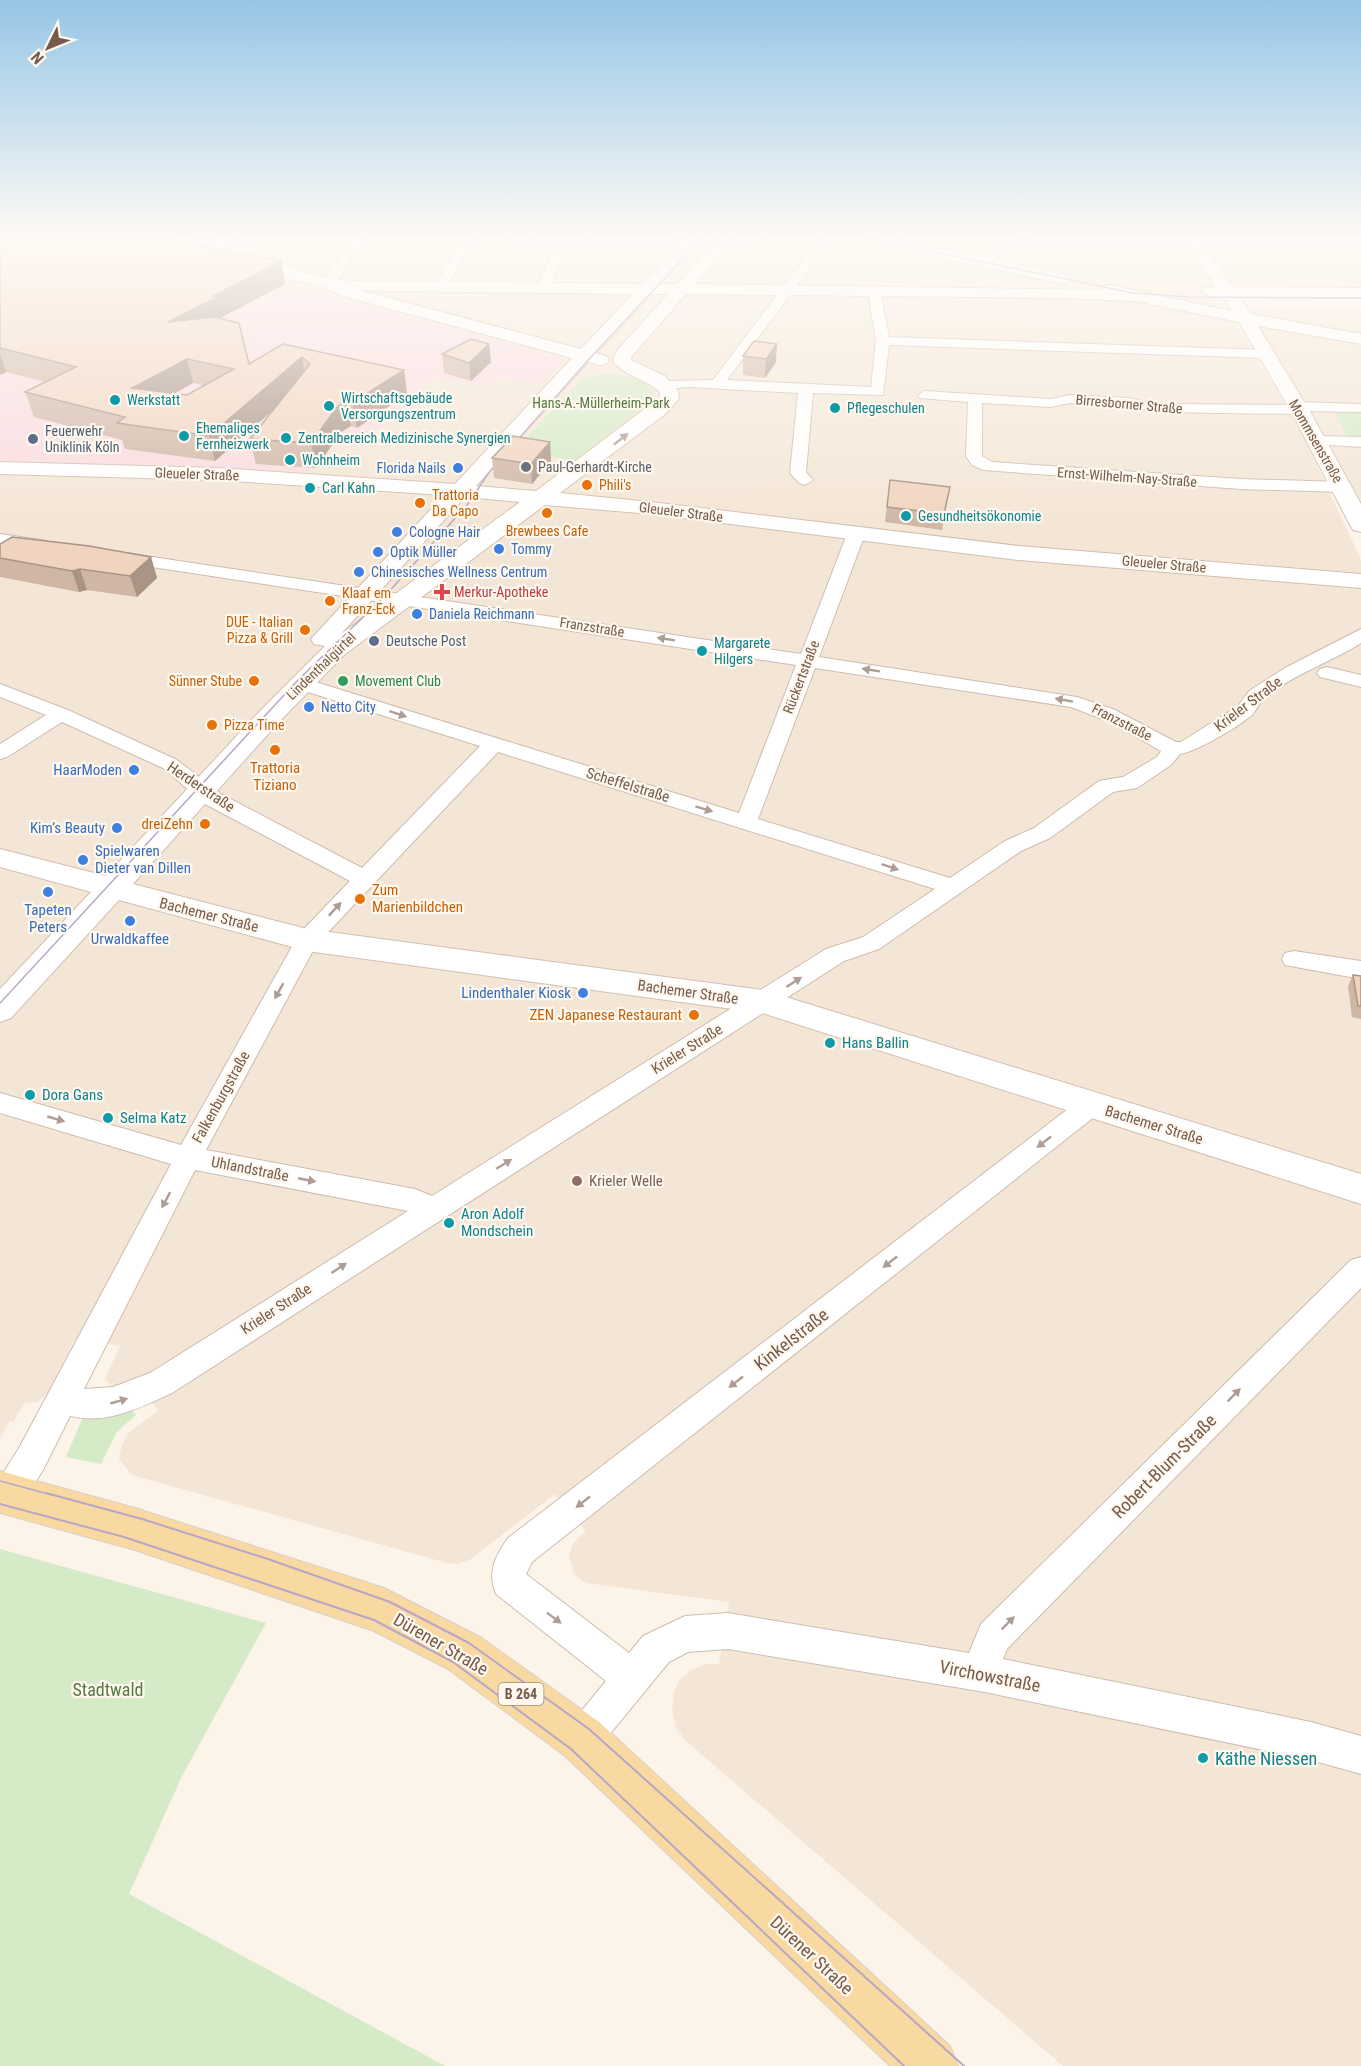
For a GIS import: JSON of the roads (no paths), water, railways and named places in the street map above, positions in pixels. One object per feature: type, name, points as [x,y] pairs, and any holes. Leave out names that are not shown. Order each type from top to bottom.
[{"type":"main road","name":"Dürener Straße","points":[[4,1493],[135,1529],[384,1611],[464,1653],[582,1739],[930,2066]]},
{"type":"street","points":[[507,334],[584,355],[657,381]]},
{"type":"street","name":"Lindenthalgürtel","points":[[0,1010],[104,887],[198,786],[364,593],[603,334]]},
{"type":"street","points":[[641,334],[621,359],[625,364],[657,381]]},
{"type":"street","points":[[717,384],[754,334]]},
{"type":"street","points":[[570,370],[585,366],[603,366],[657,381],[878,392],[881,334]]},
{"type":"street","name":"Mommsenstraße","points":[[1255,334],[1317,441],[1361,525]]},
{"type":"street","points":[[1340,334],[1361,339]]},
{"type":"street","points":[[882,341],[1266,354]]},
{"type":"street","name":"Lindenthalgürtel","points":[[198,786],[351,636],[657,411],[669,399],[669,391],[657,381]]},
{"type":"street","points":[[805,480],[798,473],[806,389]]},
{"type":"street","name":"Birresborner Straße","points":[[925,395],[1051,403],[1069,399],[1129,402],[1155,408],[1361,408]]},
{"type":"street","name":"Ernst-Wilhelm-Nay-Straße","points":[[975,398],[974,456],[978,462],[989,467],[1241,484],[1342,487]]},
{"type":"street","points":[[1317,441],[1361,442]]},
{"type":"street","name":"Gleueler Straße","points":[[0,468],[216,474],[457,491],[651,508],[1019,553],[1350,580]]},
{"type":"street","name":"Rückertstraße","points":[[746,822],[856,534]]},
{"type":"street","points":[[0,539],[63,548]]},
{"type":"street","name":"Franzstraße","points":[[98,554],[807,660],[1089,705],[1106,711],[1173,749]]},
{"type":"street","points":[[1350,580],[1361,601]]},
{"type":"street","name":"Krieler Straße","points":[[62,1399],[80,1404],[106,1404],[135,1396],[161,1383],[835,955],[871,944],[1013,846],[1042,833],[1069,811],[1107,786],[1130,783],[1164,762],[1173,749],[1187,747],[1245,710],[1256,695],[1312,660],[1331,654],[1361,635]]},
{"type":"street","points":[[1327,673],[1361,681]]},
{"type":"street","name":"Scheffelstraße","points":[[302,684],[954,887]]},
{"type":"street","name":"Herderstraße","points":[[0,690],[61,714],[170,764],[219,802],[364,879]]},
{"type":"street","points":[[0,753],[61,714]]},
{"type":"street","name":"Falkenburgstraße","points":[[4,1493],[31,1459],[188,1158],[307,940],[494,744]]},
{"type":"street","name":"Bachemer Straße","points":[[0,858],[307,940],[763,1002],[1361,1189]]},
{"type":"street","name":"Lindenthalgürtel","points":[[0,988],[104,887]]},
{"type":"street","points":[[1294,959],[1361,970]]},
{"type":"street","name":"Uhlandstraße","points":[[0,1103],[188,1158],[415,1201],[431,1210]]},
{"type":"street","name":"Kinkelstraße","points":[[631,1677],[508,1582],[510,1564],[520,1550],[1090,1106]]},
{"type":"street","name":"Robert-Blum-Straße","points":[[985,1674],[985,1659],[993,1637],[1361,1269]]},
{"type":"street","name":"Virchowstraße","points":[[582,1739],[656,1649],[685,1634],[728,1631],[985,1674],[1311,1741],[1361,1755]]},
{"type":"tram line","points":[[0,1003],[297,681],[385,596],[467,505],[490,471],[612,334]]},
{"type":"tram line","points":[[0,1481],[52,1495]]},
{"type":"tram line","points":[[46,1493],[142,1519],[268,1559],[390,1602],[469,1643],[589,1729],[964,2066]]},
{"type":"tram line","points":[[0,1504],[124,1537],[374,1620],[453,1662],[571,1749],[904,2066]]},
{"type":"place","name":"Werkstatt","points":[[115,400]]},
{"type":"place","name":"Wirtschaftsgebäude Versorgungszentrum","points":[[329,406]]},
{"type":"place","name":"Pflegeschulen","points":[[835,408]]},
{"type":"place","name":"Ehemaliges Fernheizwerk","points":[[184,436]]},
{"type":"place","name":"Zentralbereich Medizinische Synergien","points":[[286,438]]},
{"type":"place","name":"Feuerwehr Uniklinik Köln","points":[[33,439]]},
{"type":"place","name":"Wohnheim","points":[[290,460]]},
{"type":"place","name":"Paul-Gerhardt-Kirche","points":[[526,467]]},
{"type":"place","name":"Florida Nails","points":[[458,468]]},
{"type":"place","name":"Phili's","points":[[587,485]]},
{"type":"place","name":"Carl Kahn","points":[[310,488]]},
{"type":"place","name":"Trattoria Da Capo","points":[[420,503]]},
{"type":"place","name":"Brewbees Cafe","points":[[547,513]]},
{"type":"place","name":"Gesundheitsökonomie","points":[[906,516]]},
{"type":"place","name":"Cologne Hair","points":[[397,532]]},
{"type":"place","name":"Tommy","points":[[499,549]]},
{"type":"place","name":"Optik Müller","points":[[378,552]]},
{"type":"place","name":"Chinesisches Wellness Centrum","points":[[359,572]]},
{"type":"place","name":"Merkur-Apotheke","points":[[442,592]]},
{"type":"place","name":"Klaaf em Franz-Eck","points":[[330,601]]},
{"type":"place","name":"Daniela Reichmann","points":[[417,614]]},
{"type":"place","name":"DUE - Italian Pizza & Grill","points":[[305,630]]},
{"type":"place","name":"Deutsche Post","points":[[374,641]]},
{"type":"place","name":"Margarete Hilgers","points":[[702,651]]},
{"type":"place","name":"Sünner Stube","points":[[254,681]]},
{"type":"place","name":"Movement Club","points":[[343,681]]},
{"type":"place","name":"Netto City","points":[[309,707]]},
{"type":"place","name":"Pizza Time","points":[[212,725]]},
{"type":"place","name":"Trattoria Tiziano","points":[[275,750]]},
{"type":"place","name":"HaarModen","points":[[134,770]]},
{"type":"place","name":"dreiZehn","points":[[205,824]]},
{"type":"place","name":"Kim’s Beauty","points":[[117,828]]},
{"type":"place","name":"Spielwaren Dieter van Dillen","points":[[83,860]]},
{"type":"place","name":"Tapeten Peters","points":[[48,892]]},
{"type":"place","name":"Zum Marienbildchen","points":[[360,899]]},
{"type":"place","name":"Urwaldkaffee","points":[[130,921]]},
{"type":"place","name":"Lindenthaler Kiosk","points":[[583,993]]},
{"type":"place","name":"ZEN Japanese Restaurant","points":[[694,1015]]},
{"type":"place","name":"Hans Ballin","points":[[830,1043]]},
{"type":"place","name":"Dora Gans","points":[[30,1095]]},
{"type":"place","name":"Selma Katz","points":[[108,1118]]},
{"type":"place","name":"Krieler Welle","points":[[577,1181]]},
{"type":"place","name":"Aron Adolf Mondschein","points":[[449,1223]]},
{"type":"place","name":"Käthe Niessen","points":[[1203,1758]]},
{"type":"park label","name":"Hans-A.-Müllerheim-Park","points":[[601,403]]},
{"type":"park label","name":"Stadtwald","points":[[108,1689]]}]
